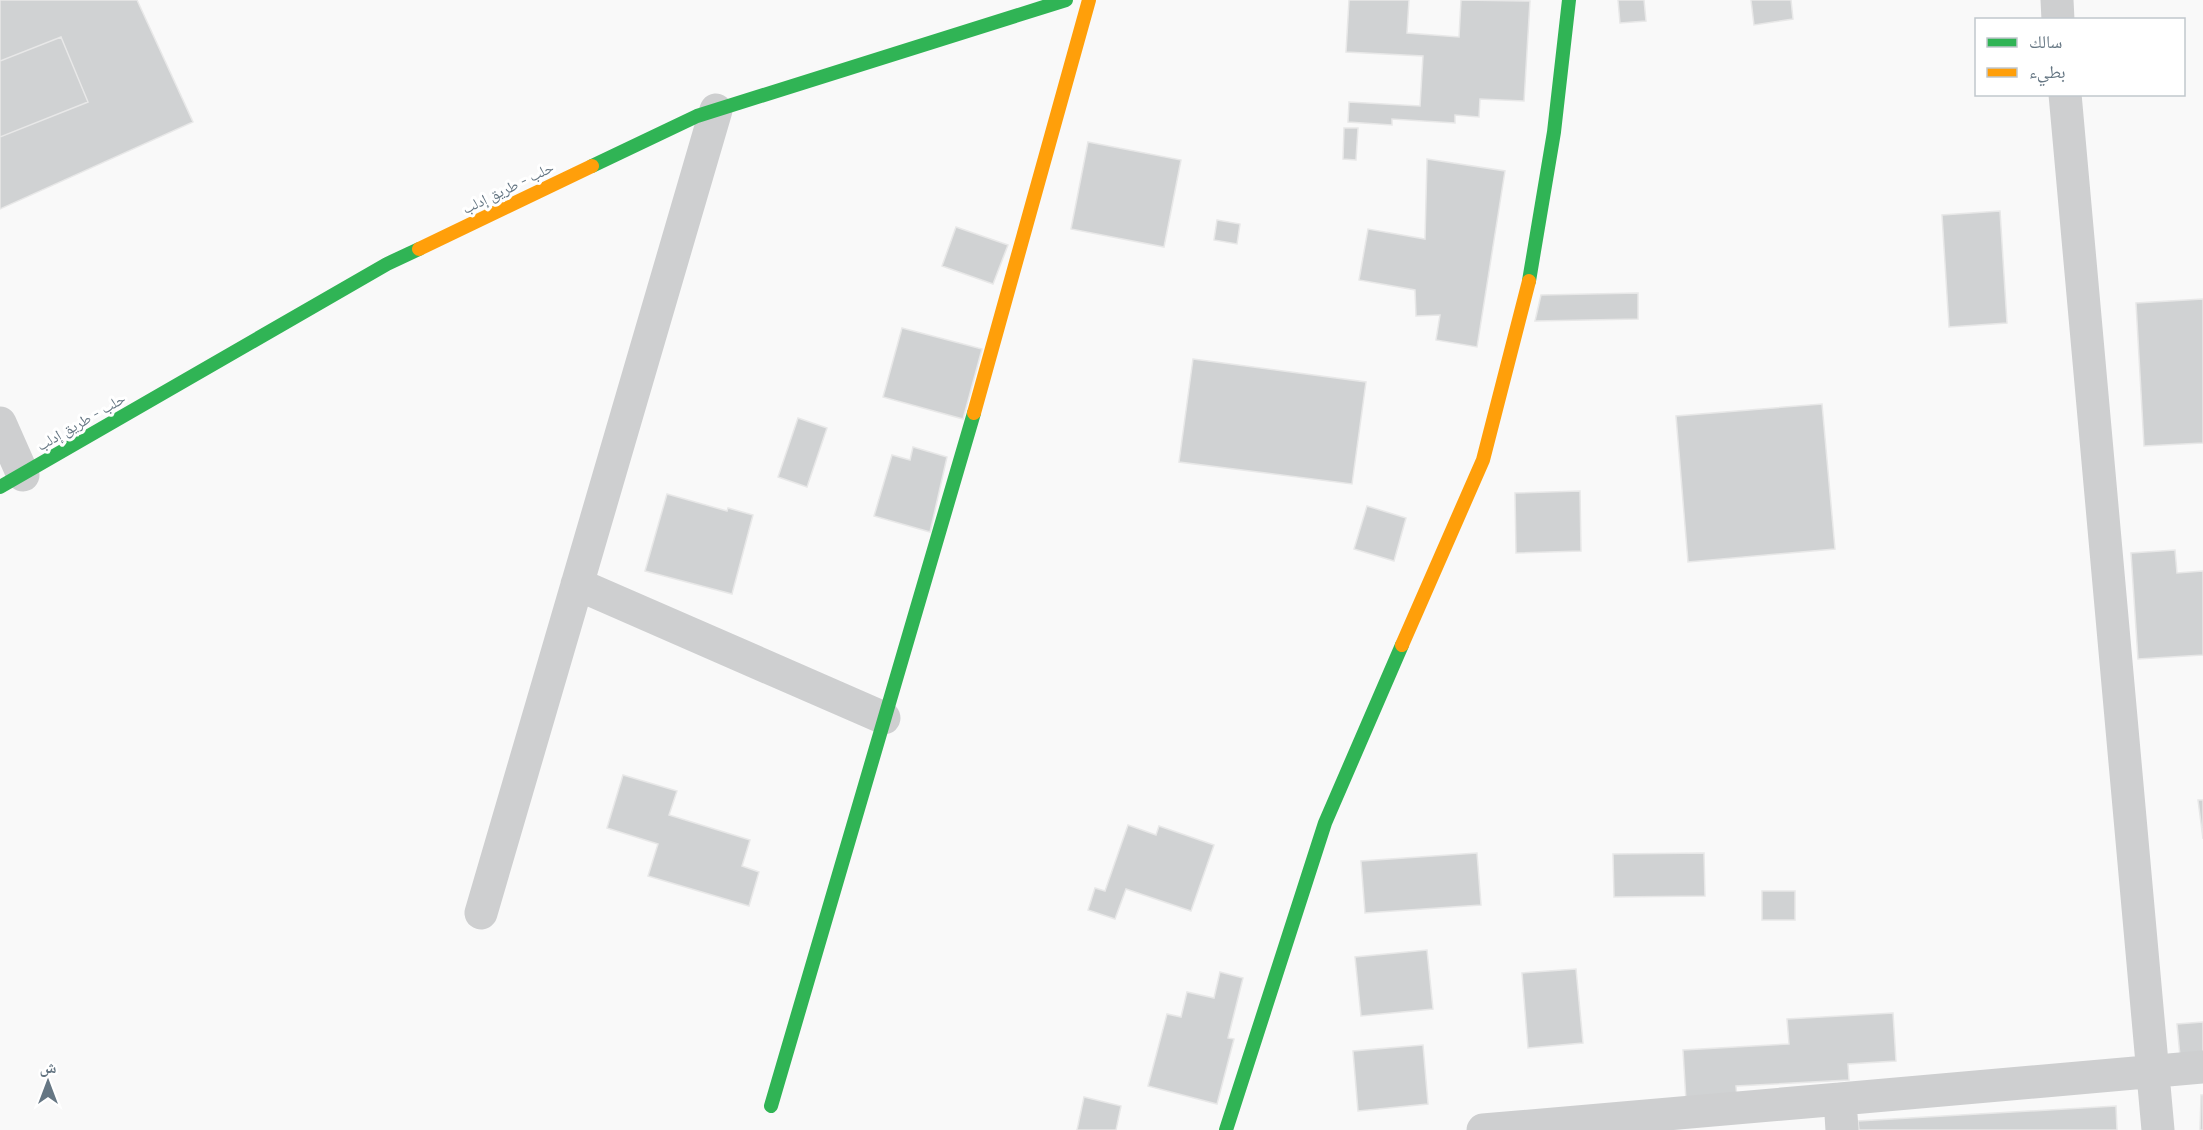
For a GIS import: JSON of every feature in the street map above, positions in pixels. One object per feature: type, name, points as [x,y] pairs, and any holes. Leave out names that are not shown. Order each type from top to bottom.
[{"type":"main road","name":"حلب - طريق إدلب","points":[[11,481],[387,264],[698,116],[1066,0]]},
{"type":"main road","points":[[771,1106],[1001,322],[1089,0]]},
{"type":"main road","points":[[1226,1130],[1325,824],[1483,460],[1526,297],[1554,132],[1569,0]]},
{"type":"street","points":[[2056,0],[2058,18]]},
{"type":"street","points":[[2065,96],[2158,1130]]},
{"type":"street","points":[[481,913],[716,110]]},
{"type":"street","points":[[0,423],[11,481]]},
{"type":"street","points":[[577,584],[884,717]]},
{"type":"street","points":[[1483,1130],[1841,1114],[2154,1071],[2203,1067]]},
{"type":"building","points":[[0,0],[137,0],[193,122],[0,209]]},
{"type":"building","points":[[1349,0],[1409,0],[1407,33],[1459,37],[1461,0],[1530,1],[1524,101],[1480,99],[1479,117],[1455,115],[1455,123],[1392,119],[1392,125],[1348,122],[1349,102],[1420,106],[1423,56],[1346,52]]},
{"type":"building","points":[[1618,0],[1644,0],[1646,21],[1620,23]]},
{"type":"building","points":[[1751,0],[1791,0],[1793,19],[1754,25]]},
{"type":"building","points":[[61,37],[88,102],[0,137],[0,61]]},
{"type":"building","points":[[1344,128],[1358,128],[1356,160],[1343,159]]},
{"type":"building","points":[[1088,142],[1181,160],[1164,247],[1071,229]]},
{"type":"building","points":[[1427,159],[1505,171],[1477,347],[1436,340],[1440,315],[1416,316],[1415,290],[1359,280],[1368,229],[1425,239]]},
{"type":"building","points":[[2000,211],[2007,323],[1949,327],[1942,215]]},
{"type":"building","points":[[1217,220],[1240,224],[1237,244],[1214,240]]},
{"type":"building","points":[[956,227],[1008,245],[993,284],[942,266]]},
{"type":"building","points":[[1638,293],[1638,319],[1535,321],[1541,295]]},
{"type":"building","points":[[2203,299],[2203,443],[2144,446],[2136,303]]},
{"type":"building","points":[[902,328],[982,349],[963,419],[883,397]]},
{"type":"building","points":[[1193,359],[1366,382],[1352,484],[1179,462]]},
{"type":"building","points":[[1822,404],[1835,549],[1688,562],[1676,416]]},
{"type":"building","points":[[798,418],[827,428],[807,487],[778,477]]},
{"type":"building","points":[[913,447],[947,457],[930,532],[874,516],[892,455],[910,460]]},
{"type":"building","points":[[1580,491],[1581,551],[1516,553],[1515,493]]},
{"type":"building","points":[[667,494],[727,511],[728,508],[753,515],[732,594],[645,571]]},
{"type":"building","points":[[1367,506],[1406,518],[1394,561],[1354,549]]},
{"type":"building","points":[[2175,550],[2177,573],[2203,571],[2203,655],[2138,659],[2131,553]]},
{"type":"building","points":[[623,775],[677,791],[669,815],[750,840],[742,866],[759,872],[749,906],[648,876],[658,844],[607,828]]},
{"type":"building","points":[[2198,800],[2203,800],[2203,839]]},
{"type":"building","points":[[1128,825],[1156,835],[1159,826],[1214,845],[1191,911],[1126,889],[1115,919],[1088,910],[1095,888],[1105,891]]},
{"type":"building","points":[[1477,853],[1481,905],[1365,913],[1361,861]]},
{"type":"building","points":[[1704,853],[1705,896],[1614,897],[1613,854]]},
{"type":"building","points":[[1762,891],[1795,891],[1795,920],[1762,920]]},
{"type":"building","points":[[1427,950],[1433,1009],[1361,1016],[1355,957]]},
{"type":"building","points":[[1576,969],[1583,1043],[1528,1048],[1522,973]]},
{"type":"building","points":[[1220,972],[1243,978],[1228,1038],[1234,1039],[1217,1104],[1148,1086],[1167,1014],[1181,1017],[1187,992],[1214,998]]},
{"type":"building","points":[[1893,1013],[1896,1061],[1848,1064],[1849,1080],[1736,1086],[1737,1098],[1686,1101],[1683,1050],[1789,1044],[1787,1019]]},
{"type":"building","points":[[2203,1022],[2203,1054],[2180,1056],[2177,1024]]},
{"type":"building","points":[[1423,1045],[1428,1104],[1358,1111],[1353,1051]]},
{"type":"building","points":[[2201,1095],[2203,1095],[2203,1130],[2200,1130]]},
{"type":"building","points":[[1084,1097],[1121,1106],[1116,1130],[1077,1130]]},
{"type":"building","points":[[2116,1106],[2117,1130],[1859,1130],[1858,1121]]},
{"type":"traffic: fast","points":[[592,166],[697,116],[1066,0]]},
{"type":"traffic: fast","points":[[1529,281],[1554,132],[1569,0]]},
{"type":"traffic: fast","points":[[0,487],[387,264],[419,249]]},
{"type":"traffic: fast","points":[[771,1106],[974,413]]},
{"type":"traffic: fast","points":[[1226,1130],[1325,823],[1402,645]]},
{"type":"traffic: slow","points":[[974,413],[1089,0]]},
{"type":"traffic: slow","points":[[419,249],[592,166]]},
{"type":"traffic: slow","points":[[1402,645],[1483,460],[1529,281]]}]
